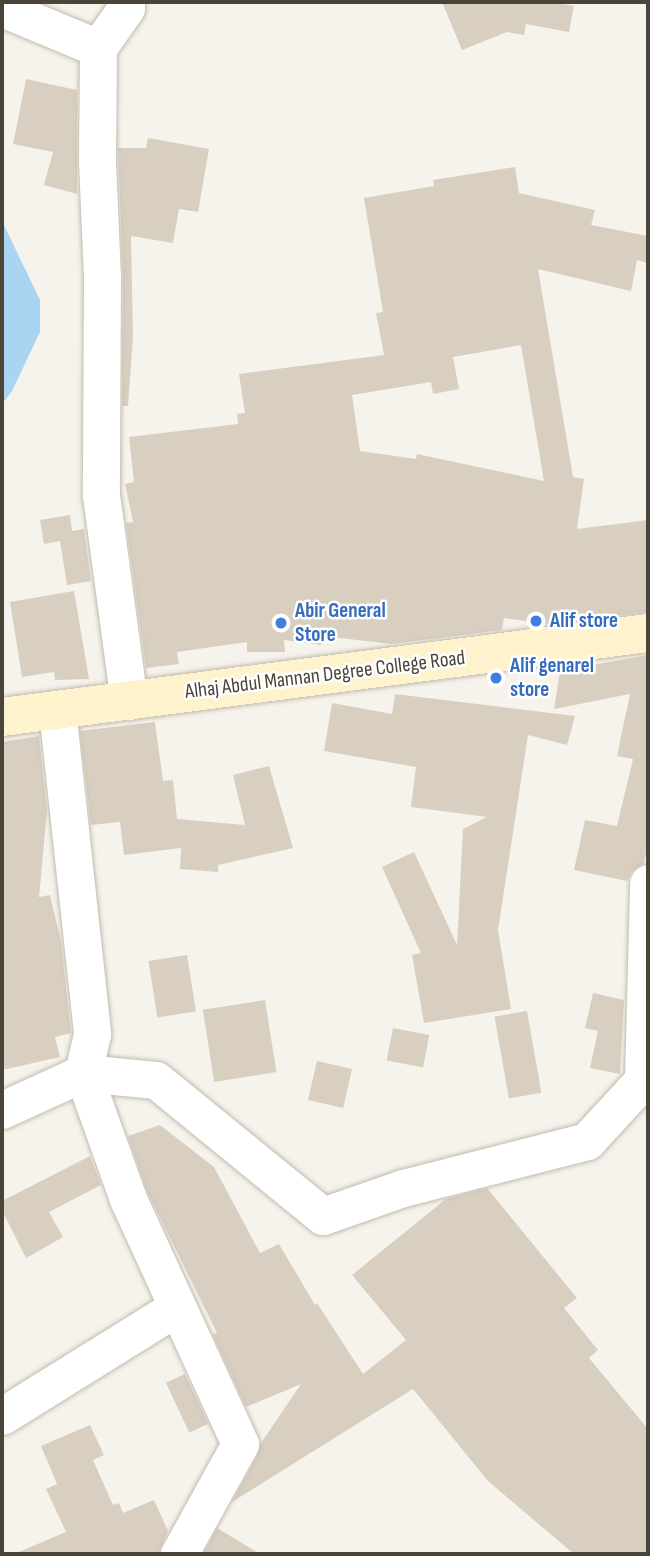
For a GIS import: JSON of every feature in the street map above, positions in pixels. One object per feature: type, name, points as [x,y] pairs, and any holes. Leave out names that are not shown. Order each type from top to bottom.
[{"type":"street","points":[[126,2],[126,8],[98,48],[101,495],[129,701]]},
{"type":"street","points":[[2,8],[98,48]]},
{"type":"street","name":"Alhaj Abdul Mannan Degree College Road","points":[[2,717],[648,633]]},
{"type":"street","points":[[57,710],[92,1034],[83,1073],[128,1199],[240,1444],[178,1554]]},
{"type":"street","points":[[2,1110],[83,1073],[156,1080],[323,1216],[403,1188],[587,1140],[643,1080],[648,883]]},
{"type":"street","points":[[2,1416],[177,1307]]},
{"type":"water","points":[[2,221],[40,300],[40,332],[12,391],[2,404]]},
{"type":"building","points":[[442,2],[552,2],[574,6],[569,32],[526,24],[524,35],[507,32],[462,50]]},
{"type":"building","points":[[26,79],[77,90],[77,194],[44,185],[53,152],[13,144]]},
{"type":"building","points":[[148,138],[209,149],[198,212],[179,209],[173,243],[131,236],[133,337],[128,406],[122,406],[123,275],[118,148],[146,148]]},
{"type":"building","points":[[515,167],[519,193],[595,210],[591,225],[648,236],[648,263],[637,260],[631,291],[538,269],[573,477],[584,479],[577,529],[648,520],[648,612],[546,624],[504,618],[502,630],[392,644],[322,636],[321,645],[284,640],[285,652],[247,652],[247,642],[177,652],[179,664],[146,668],[126,523],[133,522],[125,484],[134,482],[129,437],[238,424],[237,414],[245,413],[239,374],[384,355],[376,313],[383,312],[364,198],[434,186],[433,180]],"holes":[[[521,345],[544,481],[417,454],[416,459],[360,451],[352,395],[431,382],[433,394],[459,389],[453,357]]]},
{"type":"building","points":[[70,515],[72,531],[84,529],[91,581],[67,585],[60,541],[44,544],[40,520]]},
{"type":"building","points":[[74,591],[89,679],[55,680],[54,672],[22,677],[10,602]]},
{"type":"building","points":[[648,655],[648,843],[644,863],[631,872],[627,881],[574,870],[585,820],[617,826],[633,759],[617,756],[630,694],[554,709],[560,671]]},
{"type":"building","points":[[395,694],[575,716],[567,745],[528,735],[498,930],[511,1009],[424,1023],[412,955],[421,953],[382,867],[414,852],[457,945],[463,829],[487,817],[411,807],[416,767],[324,751],[332,703],[392,714]]},
{"type":"building","points":[[155,722],[163,781],[173,780],[177,819],[245,825],[233,775],[269,766],[293,848],[218,865],[218,872],[180,869],[181,848],[124,855],[120,822],[91,825],[80,731]]},
{"type":"building","points":[[39,736],[47,811],[39,897],[50,895],[61,941],[71,1033],[55,1037],[60,1057],[2,1070],[2,742]]},
{"type":"building","points":[[187,955],[196,1011],[157,1017],[148,961]]},
{"type":"building","points":[[593,993],[624,1000],[620,1074],[590,1068],[598,1031],[585,1028]]},
{"type":"building","points":[[265,1000],[276,1072],[214,1082],[203,1010]]},
{"type":"building","points":[[527,1011],[541,1093],[509,1098],[495,1017]]},
{"type":"building","points":[[393,1028],[429,1035],[423,1067],[387,1060]]},
{"type":"building","points":[[317,1061],[352,1069],[343,1108],[308,1100]]},
{"type":"building","points":[[160,1125],[214,1167],[260,1253],[279,1244],[315,1305],[317,1303],[363,1374],[406,1340],[352,1275],[446,1199],[487,1188],[577,1298],[564,1308],[598,1350],[589,1358],[648,1429],[648,1554],[574,1554],[488,1481],[413,1389],[232,1502],[258,1454],[261,1443],[301,1384],[246,1407],[213,1335],[217,1333],[147,1191],[128,1136]]},
{"type":"building","points":[[90,1156],[101,1185],[49,1212],[63,1237],[26,1258],[2,1210],[2,1201]]},
{"type":"building","points":[[185,1374],[208,1424],[189,1433],[166,1383]]},
{"type":"building","points":[[90,1425],[104,1455],[93,1460],[113,1505],[119,1503],[123,1513],[154,1500],[168,1531],[158,1554],[14,1554],[66,1532],[46,1489],[57,1484],[41,1446]]},
{"type":"building","points":[[217,1528],[260,1554],[203,1554]]},
{"type":"place","name":"Alif store","points":[[536,621]]},
{"type":"place","name":"Abir General Store","points":[[281,623]]},
{"type":"place","name":"Alif genarel store","points":[[496,678]]}]
